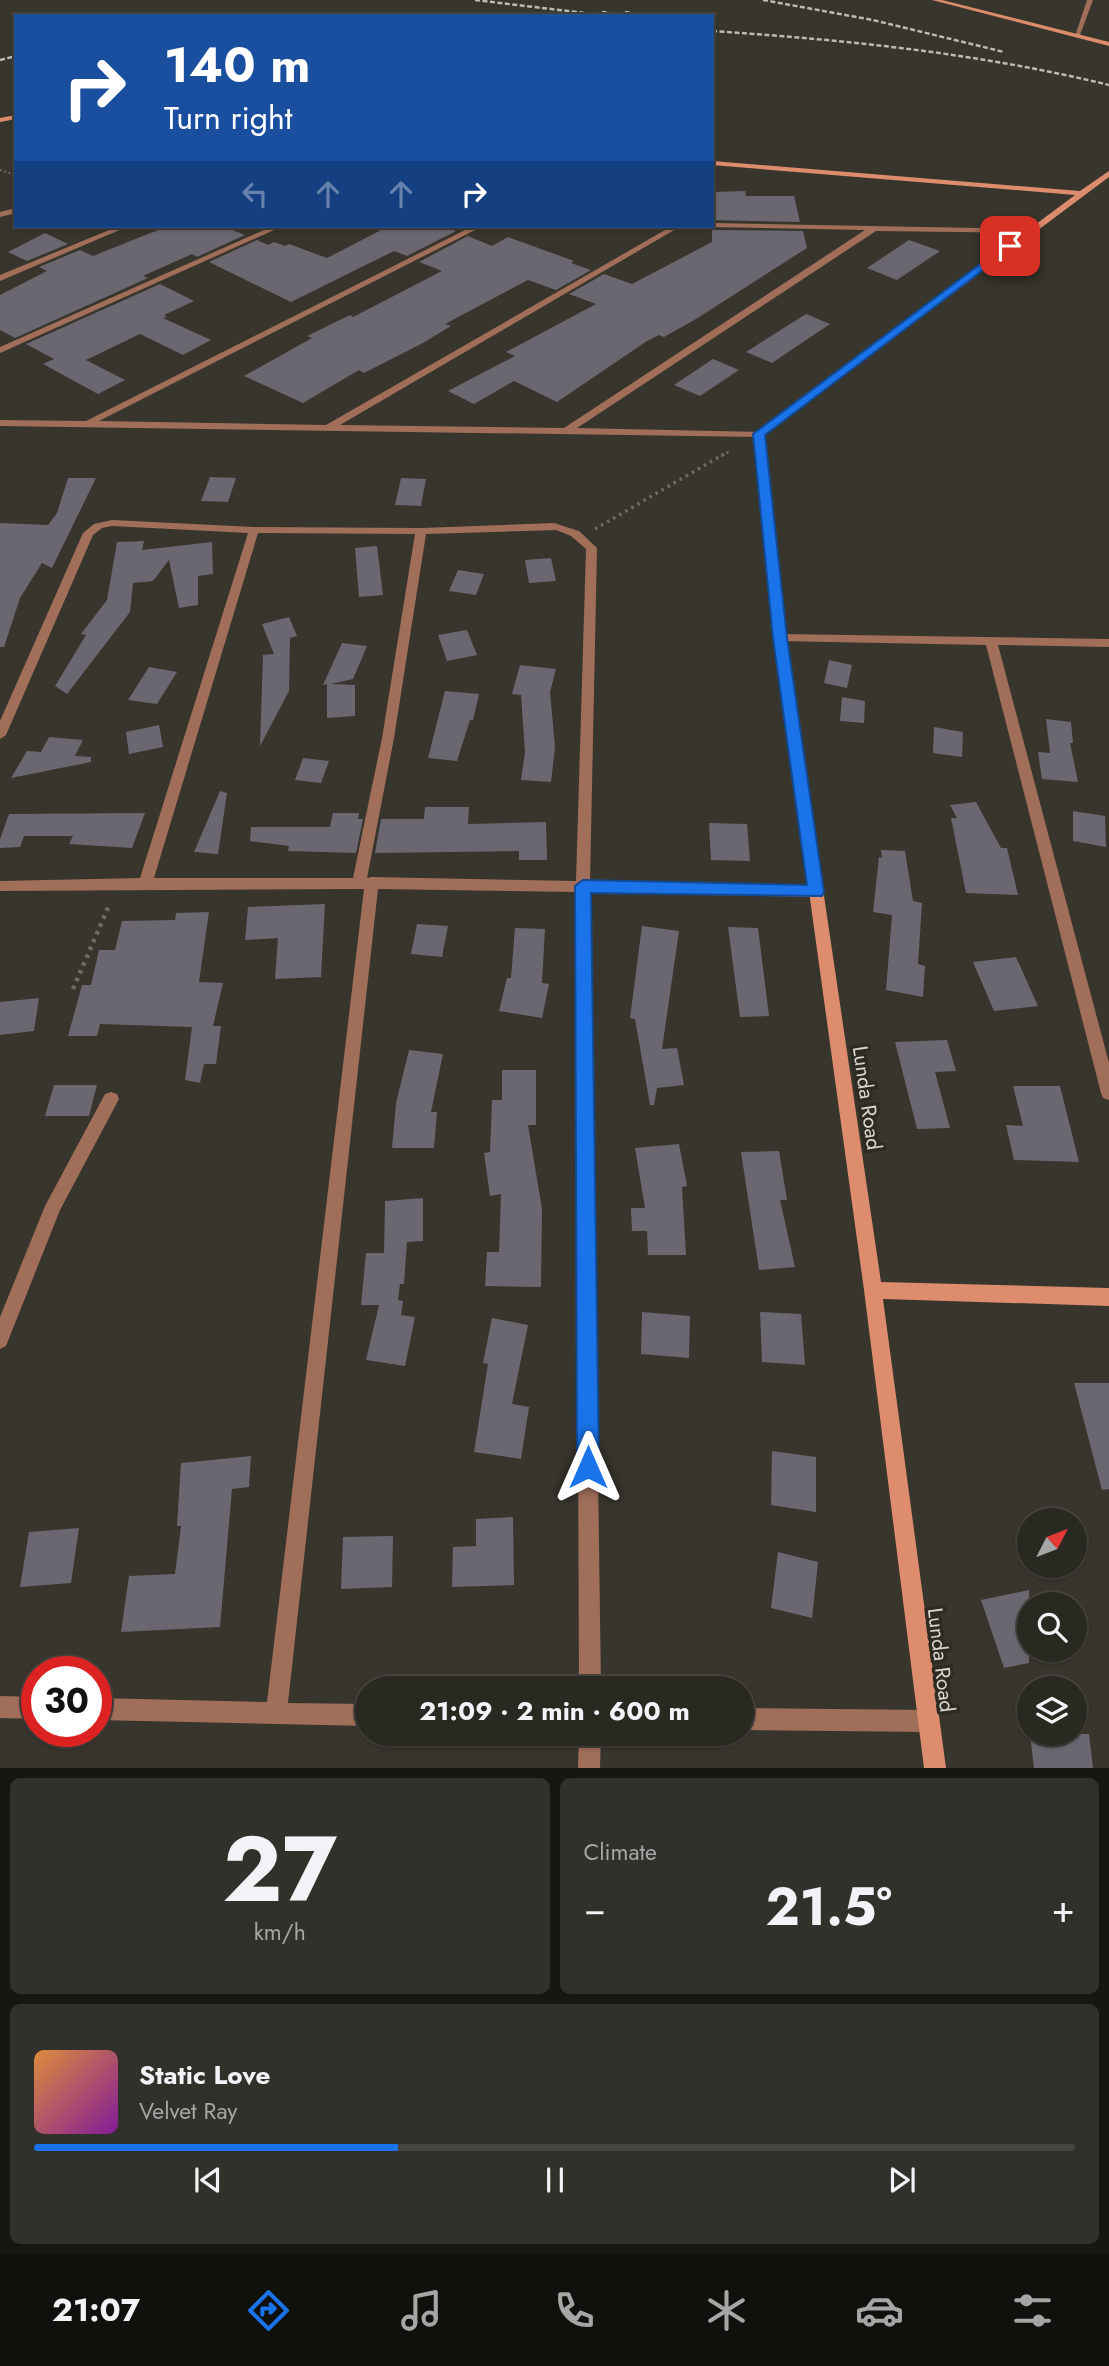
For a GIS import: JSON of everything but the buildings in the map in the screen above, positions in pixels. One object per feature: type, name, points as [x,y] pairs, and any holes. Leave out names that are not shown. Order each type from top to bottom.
[{"type":"street","points":[[935,0],[1109,44]]},
{"type":"street","points":[[1077,35],[1090,0]]},
{"type":"street","points":[[714,163],[1080,193]]},
{"type":"street","points":[[0,423],[759,434],[1109,173]]},
{"type":"street","points":[[714,225],[1031,231]]},
{"type":"street","points":[[563,433],[876,227]]},
{"type":"street","points":[[0,278],[120,228]]},
{"type":"street","points":[[0,350],[274,228]]},
{"type":"street","points":[[86,424],[475,228]]},
{"type":"street","points":[[328,428],[674,228]]},
{"type":"street","name":"Lunda Road","points":[[759,434],[780,638],[873,1290],[935,1768]]},
{"type":"street","points":[[0,735],[88,533],[98,526],[112,523],[254,530],[421,531],[554,526],[582,537],[592,548],[583,886],[590,1676]]},
{"type":"street","points":[[146,881],[254,530]]},
{"type":"street","points":[[276,1714],[365,882],[421,531]]},
{"type":"street","points":[[780,638],[1109,643]]},
{"type":"street","points":[[991,641],[1109,1093]]},
{"type":"street","points":[[0,886],[146,881],[365,882],[816,892]]},
{"type":"street","points":[[0,1340],[52,1206],[111,1099]]},
{"type":"street","points":[[873,1290],[1109,1297]]},
{"type":"street","points":[[0,1707],[21,1708]]},
{"type":"street","points":[[112,1709],[355,1715]]},
{"type":"street","points":[[754,1719],[928,1721]]},
{"type":"street","points":[[589,1768],[590,1746]]},
{"type":"path","points":[[582,537],[759,434]]},
{"type":"path","points":[[73,989],[118,883]]},
{"type":"railway","points":[[475,0],[593,14]]},
{"type":"railway","points":[[763,0],[873,20],[1004,52]]},
{"type":"railway","points":[[602,12],[618,14]]},
{"type":"railway","points":[[625,12],[638,14]]},
{"type":"railway","points":[[714,31],[912,49],[1011,64],[1109,85]]},
{"type":"railway","points":[[0,60],[14,56]]},
{"type":"route","points":[[588,1467],[583,886],[816,892],[780,638],[759,434],[1010,246]]}]
